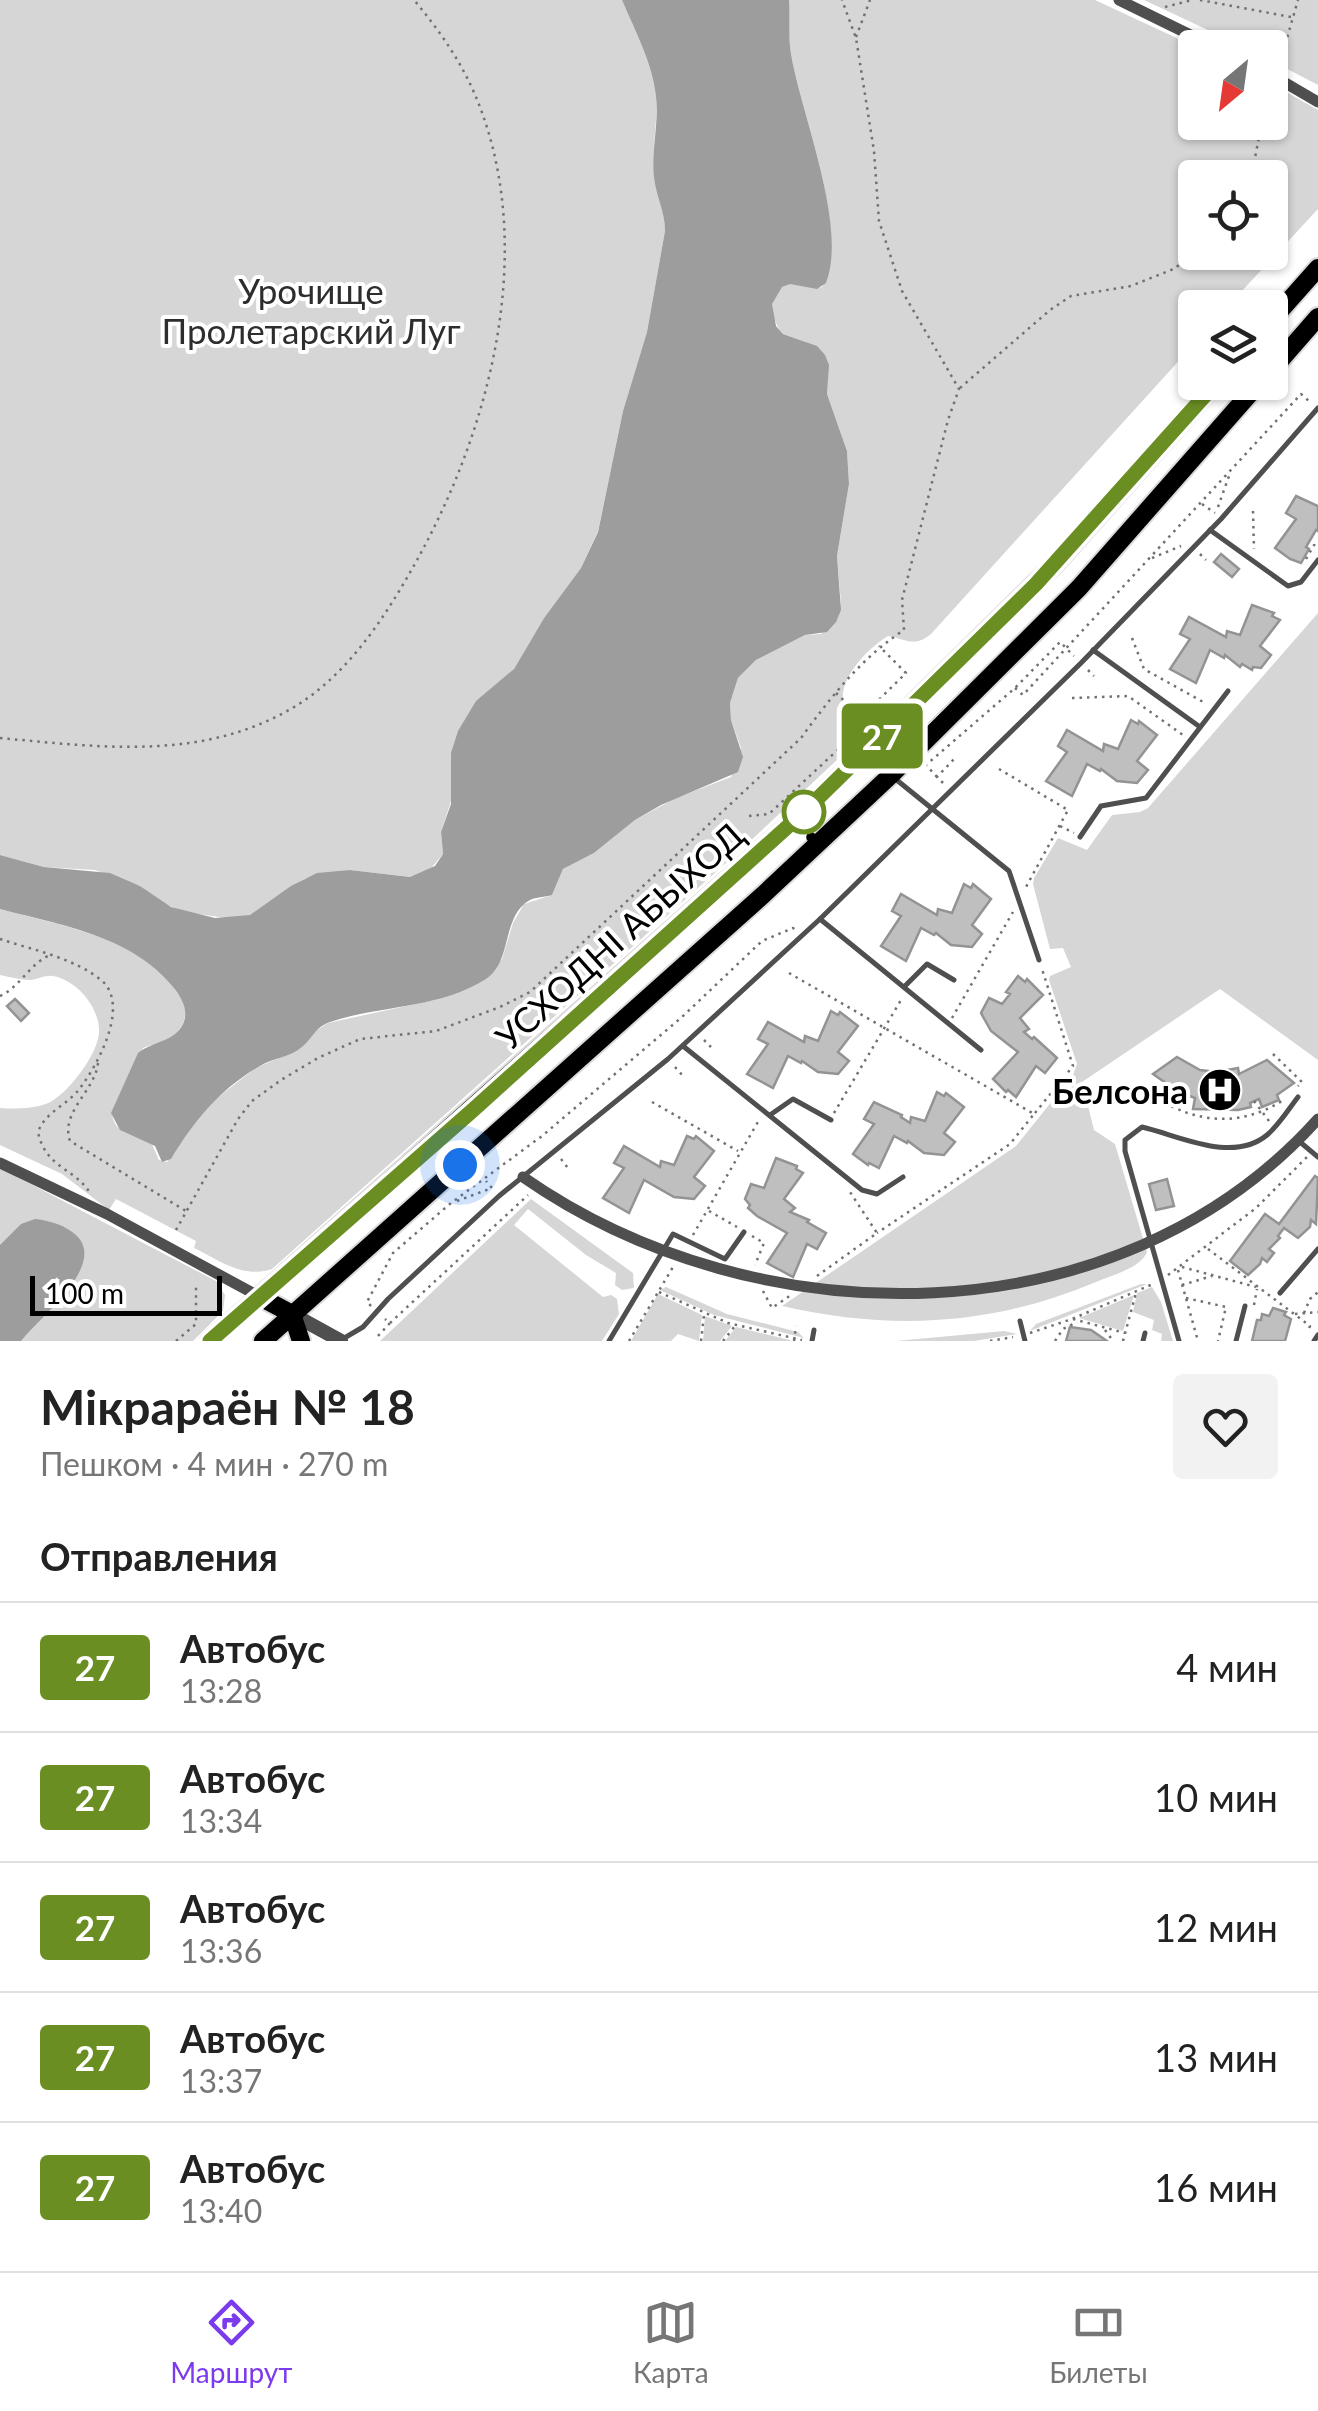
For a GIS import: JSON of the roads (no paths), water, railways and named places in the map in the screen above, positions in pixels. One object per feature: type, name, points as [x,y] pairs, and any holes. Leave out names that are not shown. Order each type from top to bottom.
[{"type":"main road","points":[[1288,302],[1318,268]]},
{"type":"main road","points":[[1288,351],[1318,317]]},
{"type":"main road","name":"УСХОДНІ АБЫХОД","points":[[210,1341],[805,811],[1044,576],[1201,400]]},
{"type":"main road","name":"УСХОДНІ АБЫХОД","points":[[262,1341],[763,895],[891,775],[1079,588],[1244,400]]},
{"type":"main road","points":[[260,1298],[292,1314],[300,1341]]},
{"type":"street","points":[[1119,0],[1181,30]]},
{"type":"street","points":[[1288,84],[1318,102]]},
{"type":"street","points":[[1231,1212],[1318,1120]]},
{"type":"street","points":[[0,1163],[90,1206],[260,1298]]},
{"type":"street","points":[[523,1177],[589,1232]]},
{"type":"street","points":[[635,1264],[650,1272],[661,1286]]},
{"type":"street","points":[[1152,1269],[1178,1264]]},
{"type":"street","points":[[292,1314],[340,1341]]},
{"type":"street","points":[[795,1335],[811,1337],[833,1331]]},
{"type":"lane","points":[[340,1341],[363,1327],[429,1259],[523,1177],[683,1046],[820,919],[1094,650],[1210,530],[1318,408]]},
{"type":"lane","points":[[1210,530],[1288,586],[1301,582],[1318,560]]},
{"type":"lane","points":[[1094,650],[1200,728]]},
{"type":"lane","points":[[1080,836],[1101,806],[1146,798],[1228,692]]},
{"type":"lane","points":[[891,775],[1004,866],[1012,877],[1039,960]]},
{"type":"lane","points":[[820,919],[981,1050]]},
{"type":"lane","points":[[906,989],[927,964],[954,980]]},
{"type":"lane","points":[[683,1046],[866,1192],[877,1194],[903,1177]]},
{"type":"lane","points":[[1179,1341],[1152,1269],[1124,1151],[1128,1136],[1142,1127],[1201,1144],[1255,1143],[1272,1130],[1298,1098]]},
{"type":"lane","points":[[767,1113],[793,1099],[830,1120]]},
{"type":"lane","points":[[1300,1142],[1318,1157]]},
{"type":"lane","points":[[609,1341],[671,1236],[680,1235],[722,1258],[728,1257],[744,1232]]},
{"type":"lane","points":[[1280,1293],[1318,1249]]},
{"type":"lane","points":[[1236,1341],[1245,1306]]},
{"type":"lane","points":[[1020,1320],[1025,1341]]},
{"type":"lane","points":[[1314,1341],[1318,1334]]},
{"type":"place","name":"Белсона","points":[[1220,1090]]},
{"type":"park label","name":"Урочище Пролетарский Луг","points":[[311,310]]}]
